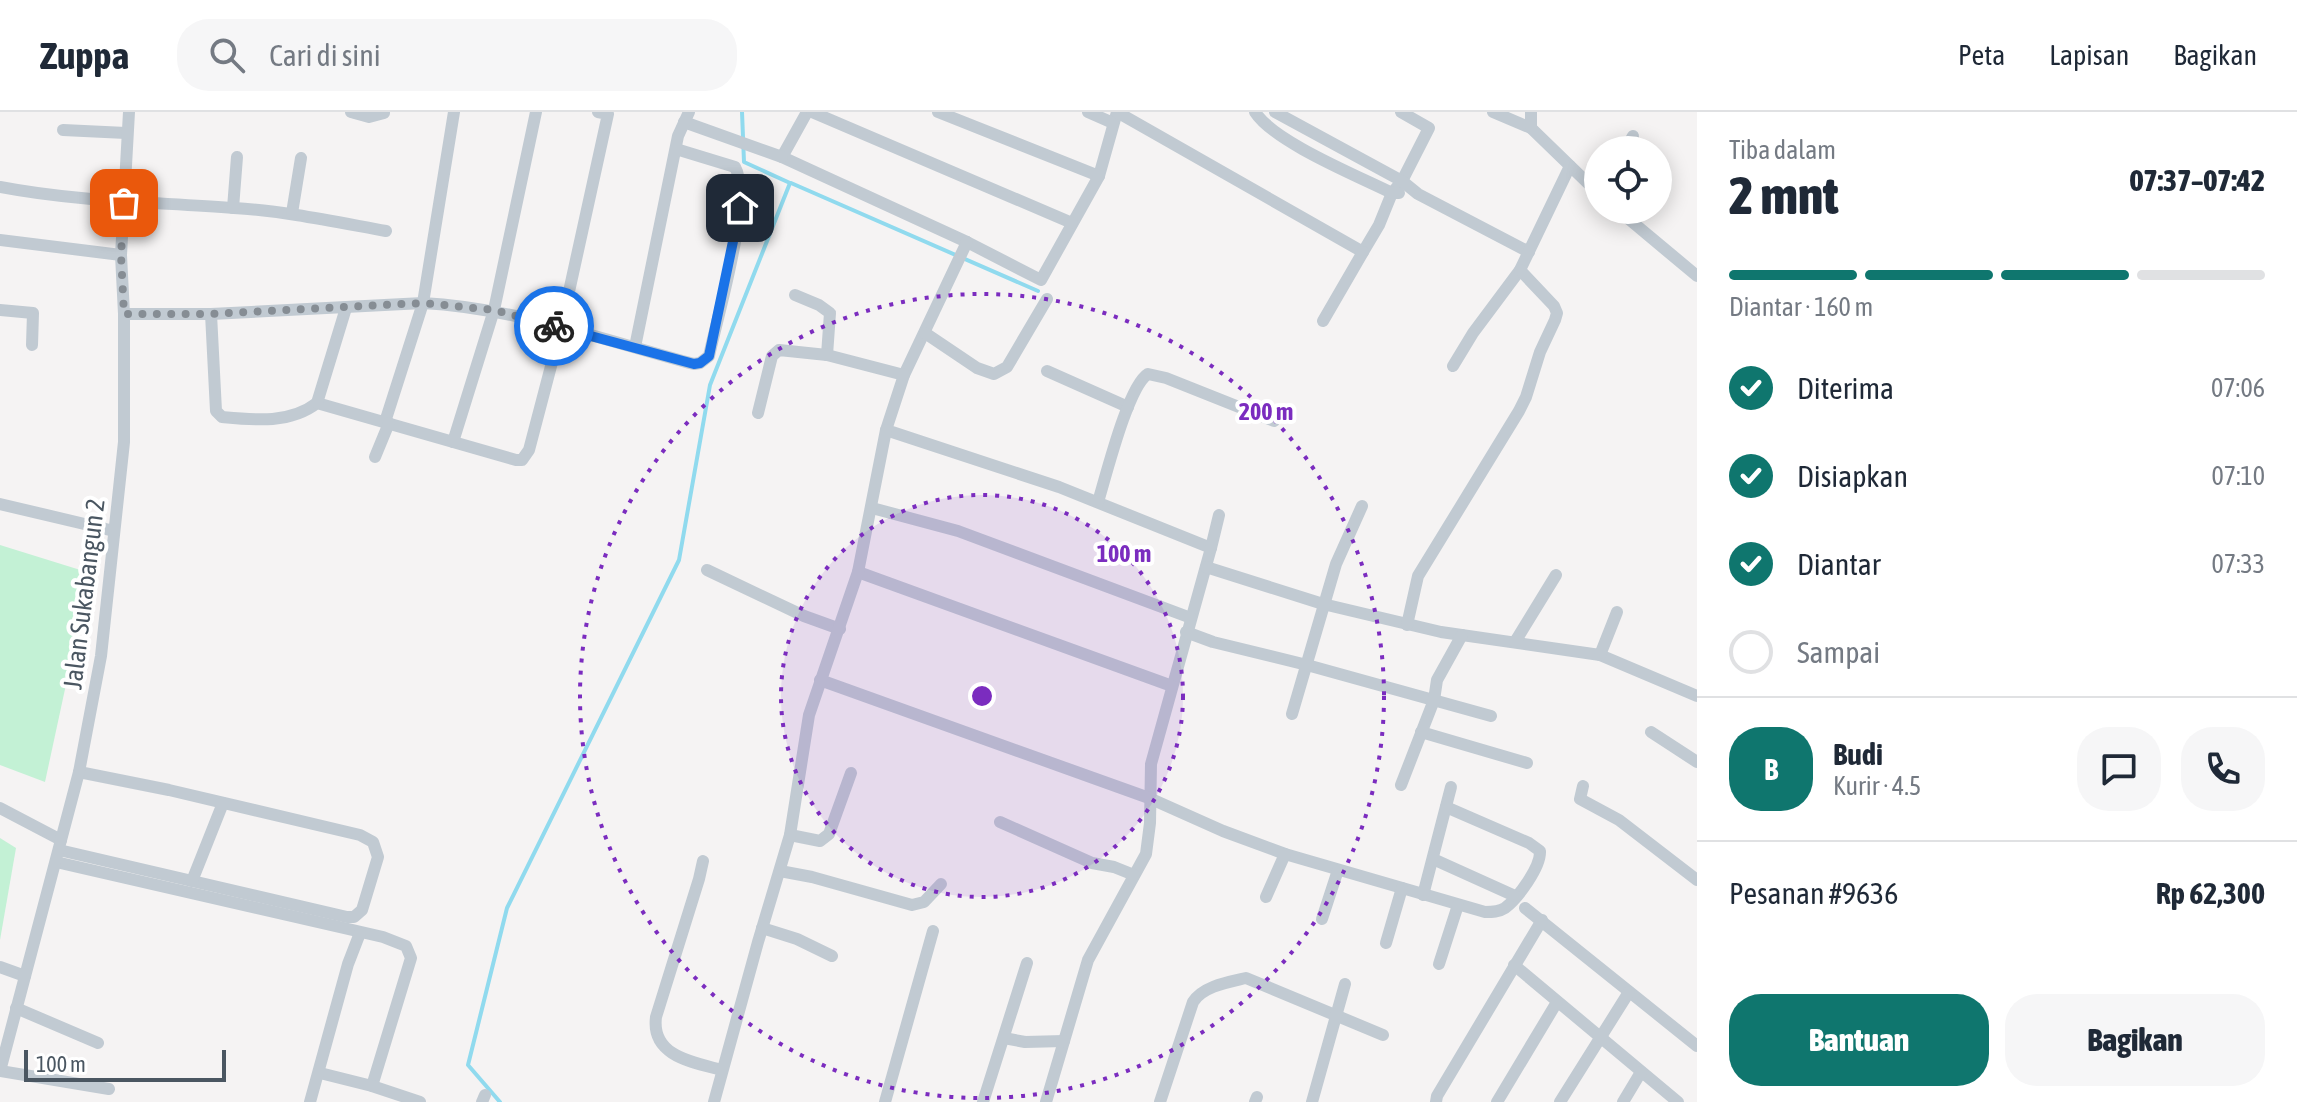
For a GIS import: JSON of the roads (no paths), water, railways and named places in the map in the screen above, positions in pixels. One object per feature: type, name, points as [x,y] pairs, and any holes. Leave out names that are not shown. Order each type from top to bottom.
[{"type":"street","name":"Jalan Sukabangun 2","points":[[0,1071],[79,772],[101,656],[124,442],[121,255],[129,112]]},
{"type":"street","points":[[351,112],[369,117],[384,113]]},
{"type":"street","points":[[375,457],[423,303],[454,112]]},
{"type":"street","points":[[453,442],[494,310],[536,112]]},
{"type":"street","points":[[317,403],[516,460],[526,457],[561,328],[608,114],[598,112]]},
{"type":"street","points":[[782,157],[810,112],[1072,223]]},
{"type":"street","points":[[938,112],[1099,176]]},
{"type":"street","points":[[1088,112],[1116,116],[1363,252]]},
{"type":"street","points":[[1255,112],[1266,127],[1392,193],[1418,194]]},
{"type":"street","points":[[1275,112],[1402,181],[1418,194],[1529,252]]},
{"type":"street","points":[[1323,321],[1379,225],[1392,193],[1402,181],[1429,128],[1401,112]]},
{"type":"street","points":[[1493,112],[1531,128],[1584,180]]},
{"type":"street","points":[[1531,112],[1531,128]]},
{"type":"street","points":[[635,347],[676,149],[689,119],[782,157],[963,252],[1041,280],[1099,176],[1116,116]]},
{"type":"street","points":[[63,130],[126,133]]},
{"type":"street","points":[[1319,156],[1328,142]]},
{"type":"street","points":[[124,314],[211,314],[423,303],[494,310],[694,364],[700,363],[709,356],[738,221],[740,192],[735,167],[676,149]]},
{"type":"street","points":[[233,208],[237,157]]},
{"type":"street","points":[[292,213],[301,158]]},
{"type":"street","points":[[1453,366],[1473,333],[1520,270],[1570,166]]},
{"type":"street","points":[[0,187],[124,203],[292,213],[386,231]]},
{"type":"street","points":[[1635,224],[1697,276]]},
{"type":"street","points":[[0,240],[121,255]]},
{"type":"street","points":[[714,1102],[790,835],[804,741],[820,680],[858,572],[886,430],[904,375],[963,252]]},
{"type":"street","points":[[1407,625],[1418,576],[1519,411],[1555,320],[1557,313],[1554,306],[1520,270]]},
{"type":"street","points":[[795,295],[830,313],[827,355]]},
{"type":"street","points":[[925,333],[977,368],[994,374],[1007,367],[1047,299]]},
{"type":"street","points":[[211,314],[218,415],[248,420],[283,418],[317,403],[346,308]]},
{"type":"street","points":[[0,310],[33,314],[32,345]]},
{"type":"street","points":[[758,413],[775,352],[785,349],[827,355],[904,375]]},
{"type":"street","points":[[1047,371],[1128,407]]},
{"type":"street","points":[[1098,502],[1128,407],[1139,382],[1148,374],[1274,421]]},
{"type":"street","points":[[886,430],[1098,502],[1211,548]]},
{"type":"street","points":[[0,504],[114,531]]},
{"type":"street","points":[[1292,714],[1342,547],[1362,506]]},
{"type":"street","points":[[872,508],[958,531],[1191,618]]},
{"type":"street","points":[[1046,1102],[1088,960],[1146,854],[1151,764],[1219,515]]},
{"type":"street","points":[[1206,567],[1323,604],[1407,625],[1600,655],[1697,696]]},
{"type":"street","points":[[707,570],[804,616],[840,629]]},
{"type":"street","points":[[858,572],[1172,686]]},
{"type":"street","points":[[1515,642],[1556,575]]},
{"type":"street","points":[[1600,655],[1617,612]]},
{"type":"street","points":[[1186,632],[1213,642],[1491,716]]},
{"type":"street","points":[[1401,785],[1434,700],[1437,680],[1462,635]]},
{"type":"street","points":[[820,680],[1149,798],[1285,854],[1458,905],[1493,912],[1507,907],[1540,861],[1537,847],[1446,807]]},
{"type":"street","points":[[1421,732],[1527,763]]},
{"type":"street","points":[[1651,732],[1697,762]]},
{"type":"street","points":[[59,851],[347,917],[354,917],[362,910],[378,857],[373,842],[360,835],[79,772]]},
{"type":"street","points":[[790,835],[820,841],[829,834],[851,773]]},
{"type":"street","points":[[1583,786],[1580,799],[1619,820],[1697,880]]},
{"type":"street","points":[[1423,895],[1451,787]]},
{"type":"street","points":[[192,881],[223,803]]},
{"type":"street","points":[[0,808],[59,851],[401,943],[410,952],[411,958],[372,1086]]},
{"type":"street","points":[[1000,822],[1092,863],[1134,875]]},
{"type":"street","points":[[1266,897],[1285,854]]},
{"type":"street","points":[[1433,859],[1515,896]]},
{"type":"street","points":[[703,861],[654,1029],[657,1039],[670,1052],[722,1070]]},
{"type":"street","points":[[1322,919],[1338,870]]},
{"type":"street","points":[[780,871],[912,905],[924,902],[941,884]]},
{"type":"street","points":[[1386,943],[1402,888]]},
{"type":"street","points":[[1439,964],[1458,905]]},
{"type":"street","points":[[1525,908],[1697,1046]]},
{"type":"street","points":[[1436,1102],[1542,920]]},
{"type":"street","points":[[762,928],[788,935],[832,956]]},
{"type":"street","points":[[885,1102],[933,931]]},
{"type":"street","points":[[310,1102],[348,964],[360,933]]},
{"type":"street","points":[[983,1102],[1027,963]]},
{"type":"street","points":[[1514,965],[1678,1102]]},
{"type":"street","points":[[0,967],[25,976]]},
{"type":"street","points":[[1160,1102],[1193,1002],[1204,991],[1246,978],[1383,1035]]},
{"type":"street","points":[[1312,1102],[1345,984]]},
{"type":"street","points":[[1560,1102],[1629,992]]},
{"type":"street","points":[[1497,1102],[1557,1002]]},
{"type":"street","points":[[16,1008],[98,1043]]},
{"type":"street","points":[[1004,1038],[1025,1042],[1064,1041]]},
{"type":"street","points":[[0,1071],[109,1089]]},
{"type":"street","points":[[1623,1102],[1641,1072]]},
{"type":"street","points":[[320,1073],[372,1086],[417,1102]]},
{"type":"waterway","points":[[500,1102],[468,1065],[507,908],[679,560],[710,385],[790,183],[744,162],[742,112]]},
{"type":"waterway","points":[[791,183],[1038,291]]}]
